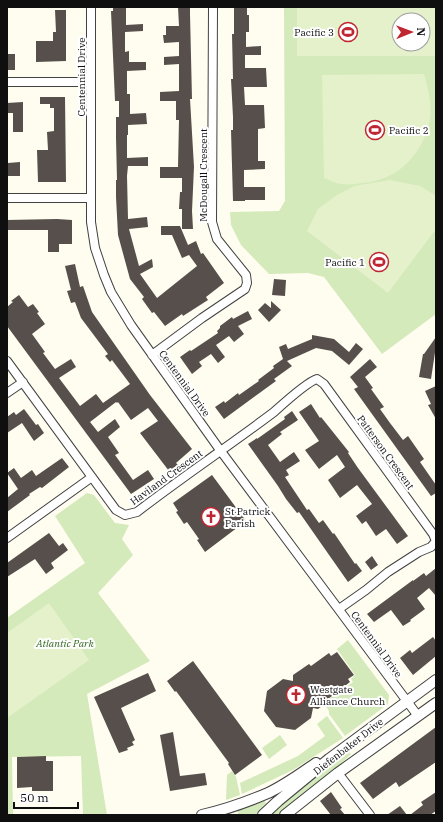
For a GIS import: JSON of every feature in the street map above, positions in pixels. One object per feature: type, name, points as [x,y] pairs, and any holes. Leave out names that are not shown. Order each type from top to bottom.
[{"type":"street","name":"Centennial Drive","points":[[92,7],[91,222],[95,248],[104,275],[118,304],[152,355],[220,450],[418,716]]},
{"type":"street","name":"McDougall Crescent","points":[[152,355],[202,318],[245,289],[246,275],[217,239],[212,222],[213,7]]},
{"type":"street","points":[[7,82],[91,82]]},
{"type":"street","points":[[7,198],[91,198]]},
{"type":"street","name":"Haviland Crescent","points":[[7,361],[116,510],[122,514],[129,515],[137,512],[220,450]]},
{"type":"street","name":"Patterson Crescent","points":[[220,450],[273,412],[303,389],[310,381],[318,379],[324,384],[434,534],[436,541],[431,547],[419,552],[388,572],[339,609]]},
{"type":"street","points":[[7,393],[23,382]]},
{"type":"street","points":[[7,538],[92,477]]},
{"type":"street","name":"Diefenbaker Drive","points":[[263,815],[329,759],[436,680]]},
{"type":"street","name":"Diefenbaker Drive","points":[[286,815],[338,773],[436,703]]},
{"type":"street","points":[[202,815],[221,810],[262,795],[287,782],[317,762],[329,759]]},
{"type":"street","points":[[338,773],[370,815]]},
{"type":"green space","points":[[284,7],[436,7],[436,314],[382,354],[324,277],[308,273],[269,274],[241,245],[231,225],[230,212],[279,211],[285,201]]},
{"type":"green space","name":"Pacific 3","points":[[297,7],[436,7],[436,56],[297,56]]},
{"type":"green space","name":"Pacific 2","points":[[424,74],[430,102],[430,119],[427,132],[422,143],[407,163],[398,171],[375,181],[344,184],[324,178],[322,75]]},
{"type":"green space","name":"Pacific 1","points":[[390,180],[420,186],[436,196],[436,229],[388,293],[307,231],[318,209],[337,195],[354,186]]},
{"type":"green space","name":"Atlantic Park","points":[[87,493],[94,495],[115,523],[129,525],[122,539],[133,555],[98,593],[150,661],[87,694],[107,815],[83,815],[81,756],[12,757],[13,815],[7,815],[7,618],[85,563],[55,516]]},
{"type":"green space","points":[[49,603],[89,660],[7,718],[7,633]]},
{"type":"green space","points":[[348,640],[389,695],[388,704],[345,736],[329,714],[329,711],[325,705],[331,700],[330,698],[353,682],[351,679],[355,675],[337,649]]},
{"type":"green space","points":[[327,716],[343,738],[293,770],[242,794],[240,783],[298,756],[325,736],[317,724]]},
{"type":"green space","points":[[280,735],[287,745],[269,759],[262,748]]},
{"type":"green space","points":[[349,752],[351,754],[344,761],[278,815],[269,815],[286,800]]},
{"type":"green space","points":[[232,771],[236,777],[240,795],[226,800],[227,775]]},
{"type":"green space","points":[[263,799],[266,803],[256,815],[238,815],[239,807]]},
{"type":"building","points":[[113,7],[126,7],[126,25],[143,24],[143,31],[125,32],[125,52],[129,51],[129,62],[146,62],[146,70],[127,71],[127,94],[130,94],[130,114],[146,113],[147,124],[128,125],[127,135],[127,158],[148,157],[148,166],[128,166],[127,176],[128,219],[147,217],[148,227],[129,229],[139,266],[152,259],[153,267],[140,274],[157,298],[197,266],[189,255],[182,258],[172,235],[161,235],[161,226],[180,226],[188,245],[196,241],[201,254],[203,253],[224,283],[206,297],[208,300],[183,316],[182,314],[165,326],[154,312],[152,313],[142,299],[144,297],[130,279],[118,235],[116,197],[116,117],[119,117],[119,101],[115,101],[111,11],[113,11]]},
{"type":"building","points":[[178,7],[190,7],[192,99],[190,99],[194,167],[192,211],[193,229],[182,229],[182,209],[179,209],[180,192],[182,192],[182,178],[160,178],[160,167],[178,167],[179,120],[176,120],[176,101],[160,101],[160,92],[179,91],[179,64],[164,65],[164,57],[179,56],[179,42],[164,43],[163,35],[166,35],[166,26],[179,26]]},
{"type":"building","points":[[234,7],[247,7],[247,15],[249,15],[249,32],[246,32],[246,47],[261,46],[261,55],[245,55],[245,68],[266,68],[267,87],[244,87],[245,105],[264,105],[265,128],[258,129],[258,161],[265,161],[265,169],[244,170],[244,187],[265,187],[265,200],[233,201],[231,130],[233,130],[233,117],[231,79],[233,79],[232,34],[234,34]]},
{"type":"building","points":[[55,10],[66,10],[66,61],[36,62],[36,41],[53,41],[53,32],[56,32]]},
{"type":"building","points":[[7,54],[15,54],[15,70],[7,70]]},
{"type":"building","points":[[40,97],[65,97],[66,182],[38,182],[37,150],[48,150],[47,132],[54,131],[54,108],[50,108],[50,104],[40,104]]},
{"type":"building","points":[[23,102],[23,132],[13,132],[13,113],[8,113],[7,103]]},
{"type":"building","points":[[20,162],[20,176],[8,176],[8,163]]},
{"type":"building","points":[[7,220],[72,220],[72,244],[59,244],[59,252],[48,252],[48,230],[7,230]]},
{"type":"building","points":[[75,264],[80,287],[83,286],[92,312],[150,395],[192,449],[176,463],[178,465],[169,471],[140,433],[158,421],[148,408],[131,420],[118,402],[116,402],[90,422],[98,432],[115,419],[120,427],[108,437],[119,453],[115,455],[133,480],[148,470],[154,479],[131,494],[7,326],[7,307],[13,302],[11,301],[19,295],[28,307],[33,304],[39,312],[37,313],[45,324],[32,334],[45,352],[43,353],[55,369],[71,359],[76,367],[59,378],[80,406],[96,394],[103,403],[130,384],[112,360],[110,362],[105,356],[108,354],[81,318],[75,302],[71,303],[67,291],[71,290],[65,266]]},
{"type":"building","points":[[274,279],[286,280],[285,296],[272,295]]},
{"type":"building","points":[[271,301],[281,310],[269,322],[258,310],[265,303],[271,308]]},
{"type":"building","points":[[248,311],[252,319],[238,326],[244,334],[234,342],[229,336],[216,345],[225,357],[218,363],[211,354],[199,362],[202,366],[192,374],[180,357],[218,333],[217,331],[220,326],[232,317],[233,319]]},
{"type":"building","points":[[312,335],[334,339],[349,352],[356,343],[363,349],[349,365],[332,351],[316,348],[287,361],[292,366],[274,379],[276,381],[224,419],[215,407],[224,401],[225,403],[238,393],[239,395],[274,368],[273,366],[283,359],[279,347],[286,344],[288,349],[312,339]]},
{"type":"building","points":[[436,337],[431,379],[419,377],[423,354]]},
{"type":"building","points":[[370,359],[377,367],[365,377],[373,388],[371,389],[384,407],[380,409],[390,423],[403,440],[408,436],[424,459],[420,462],[436,485],[436,493],[431,496],[354,389],[358,387],[350,377]]},
{"type":"building","points":[[436,386],[436,419],[428,405],[431,404],[425,391]]},
{"type":"building","points":[[311,404],[320,418],[321,417],[349,452],[348,453],[358,468],[408,536],[397,544],[386,529],[376,536],[366,521],[362,524],[356,516],[372,504],[357,485],[340,498],[328,480],[345,467],[337,455],[319,469],[305,450],[319,441],[299,412]]},
{"type":"building","points":[[24,409],[44,433],[34,441],[22,423],[7,433],[7,417],[14,412],[16,415]]},
{"type":"building","points":[[292,411],[298,420],[280,432],[282,434],[268,445],[280,462],[294,452],[300,461],[286,470],[289,475],[285,477],[307,510],[309,509],[319,523],[323,520],[333,534],[334,533],[355,564],[356,563],[362,571],[348,582],[299,512],[297,513],[286,499],[248,444],[285,419],[284,417]]},
{"type":"building","points":[[62,458],[69,467],[42,488],[40,487],[29,494],[30,495],[7,512],[7,498],[18,489],[7,473],[14,468],[21,478],[32,470],[36,476]]},
{"type":"building","name":"St Patrick Parish","points":[[212,475],[246,521],[205,552],[197,540],[199,539],[187,522],[184,524],[176,512],[178,511],[173,503]]},
{"type":"building","points":[[49,533],[59,546],[63,543],[68,550],[51,563],[54,568],[46,574],[35,559],[7,577],[7,563]]},
{"type":"building","points":[[372,556],[378,565],[371,570],[365,562]]},
{"type":"building","points":[[436,568],[436,596],[429,588],[417,598],[425,609],[410,620],[411,621],[403,626],[391,610],[374,622],[367,614],[413,580],[424,573],[426,576]]},
{"type":"building","points":[[433,637],[436,641],[436,656],[413,675],[400,658],[410,650],[412,653]]},
{"type":"building","name":"Westgate Alliance Church","points":[[337,652],[354,675],[348,679],[350,682],[318,709],[313,708],[311,718],[295,730],[276,727],[264,711],[267,691],[283,679],[293,681],[293,675],[309,664],[311,666],[329,653],[331,656]]},
{"type":"building","points":[[193,661],[262,755],[235,775],[228,764],[229,763],[167,681]]},
{"type":"building","points":[[148,673],[156,691],[121,708],[135,740],[132,742],[134,745],[127,748],[128,750],[119,753],[94,697]]},
{"type":"building","points":[[436,727],[436,762],[399,787],[396,782],[373,799],[360,783]]},
{"type":"building","points":[[173,732],[180,776],[205,773],[207,785],[170,791],[160,735]]},
{"type":"building","points":[[46,756],[46,761],[53,761],[53,791],[32,791],[32,787],[17,788],[17,757]]},
{"type":"building","points":[[331,792],[345,815],[331,815],[320,801]]},
{"type":"building","points":[[436,792],[436,811],[430,815],[410,815],[423,805],[421,802]]},
{"type":"building","points":[[400,806],[407,815],[387,815]]},
{"type":"place","name":"Pacific 3","points":[[348,32]]},
{"type":"place","name":"Pacific 2","points":[[375,130]]},
{"type":"place","name":"Pacific 1","points":[[379,262]]},
{"type":"place","name":"St Patrick Parish","points":[[211,517]]},
{"type":"place","name":"Westgate Alliance Church","points":[[296,695]]}]
